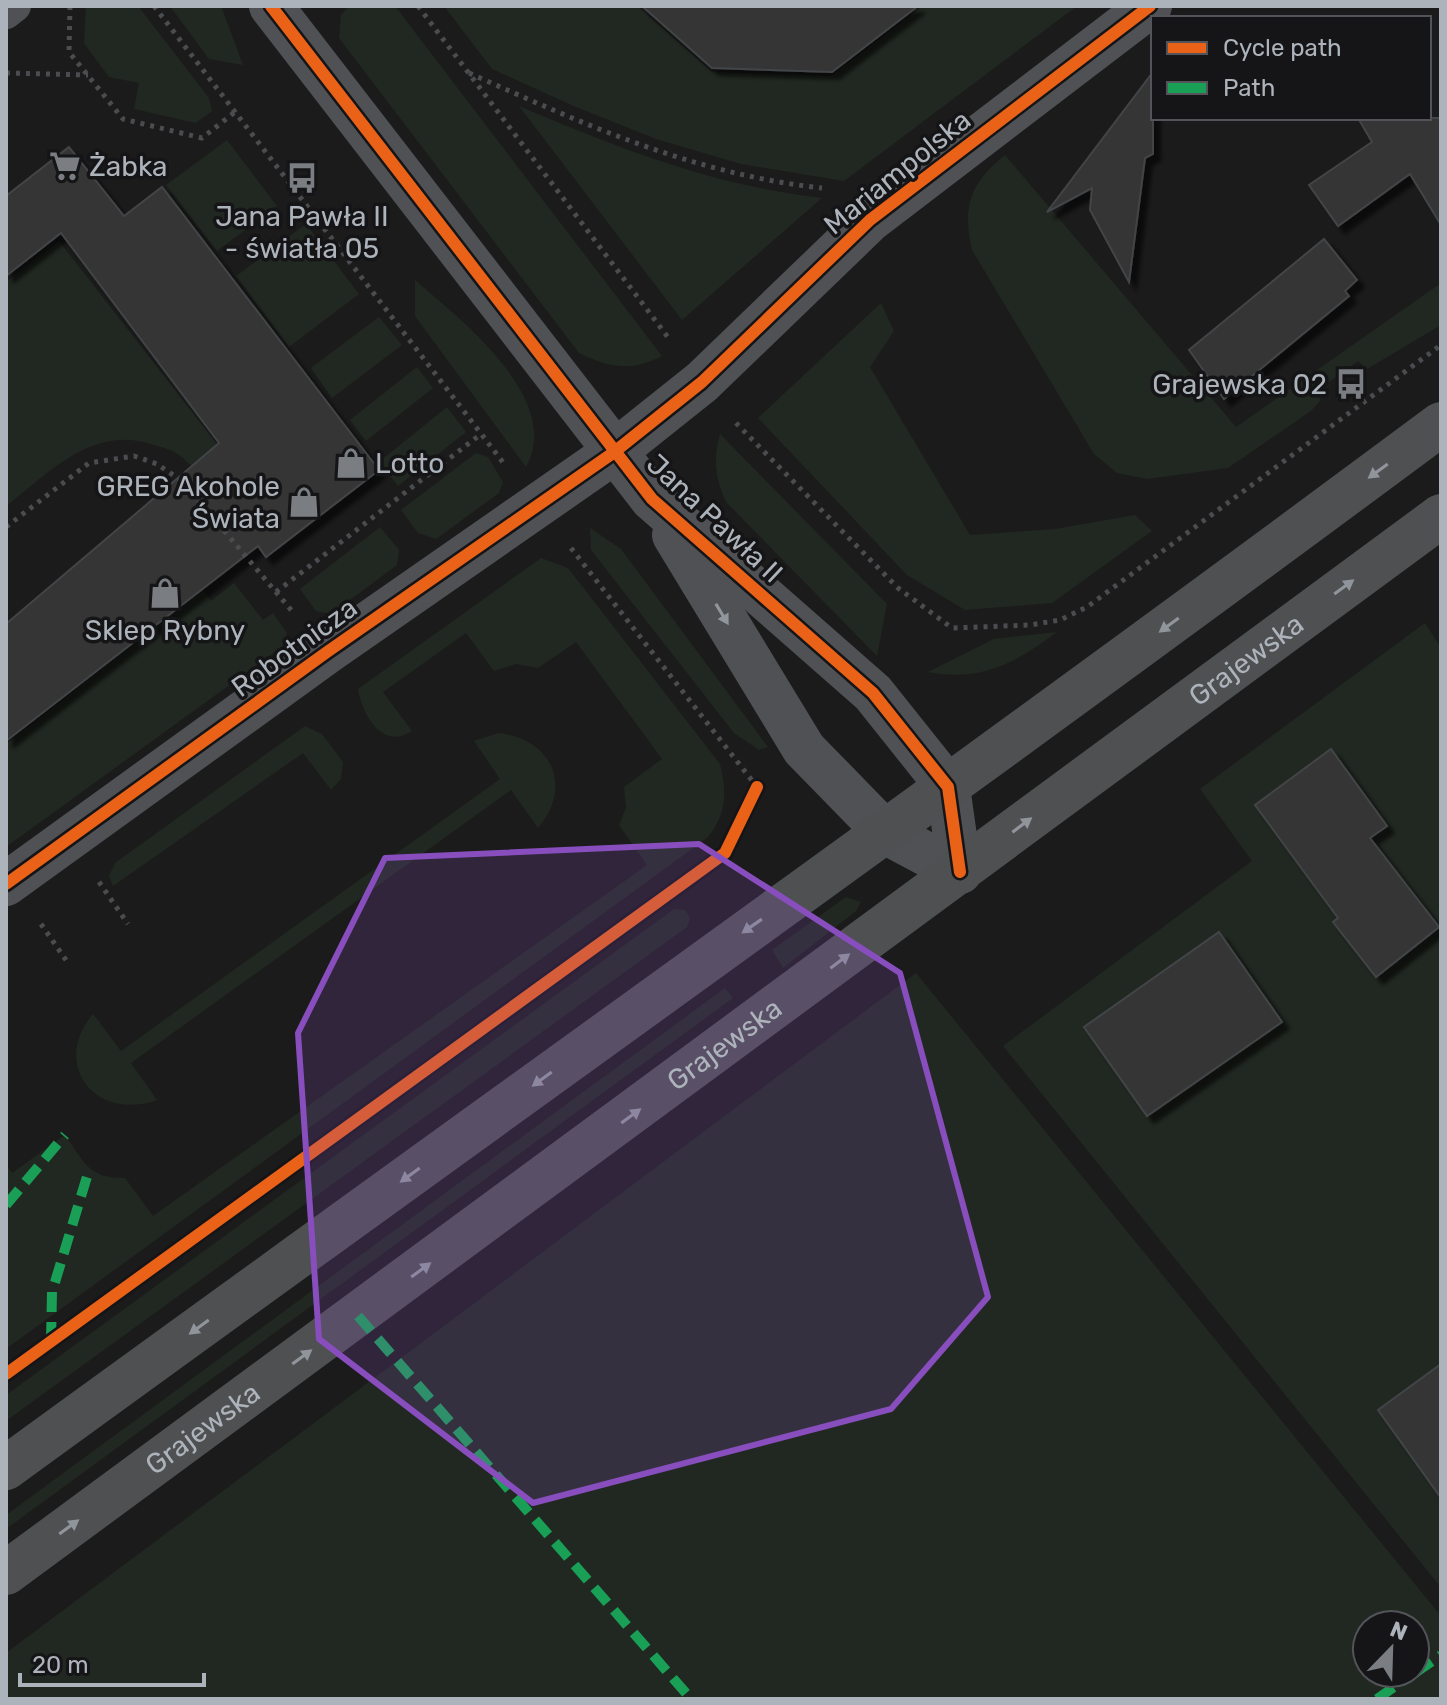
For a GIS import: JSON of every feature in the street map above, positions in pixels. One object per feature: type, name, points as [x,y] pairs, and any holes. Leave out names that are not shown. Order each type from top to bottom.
[{"type":"main road","points":[[6,1468],[948,787],[1441,424]]},
{"type":"main road","name":"Grajewska","points":[[6,1573],[1441,516]]},
{"type":"street","name":"Jana Pawła II","points":[[271,6],[613,453],[652,499],[873,693],[948,787]]},
{"type":"street","name":"Mariampolska","points":[[613,453],[702,382],[870,220],[1150,6]]},
{"type":"street","name":"Robotnicza","points":[[19,898],[327,652],[613,453]]},
{"type":"street","name":"Jana Pawła II","points":[[652,499],[804,749],[885,832],[960,872]]},
{"type":"street","points":[[948,787],[960,872]]},
{"type":"lane","points":[[6,13],[15,6]]},
{"type":"path","points":[[70,6],[69,52],[123,119],[202,138],[235,112]]},
{"type":"path","points":[[154,6],[481,434],[757,787]]},
{"type":"path","points":[[418,6],[736,423],[898,588],[952,628],[971,630],[1060,620],[1087,607],[1441,345]]},
{"type":"path","points":[[468,72],[651,151],[737,175],[830,189]]},
{"type":"path","points":[[6,73],[89,75]]},
{"type":"path","points":[[276,592],[481,434]]},
{"type":"path","points":[[6,527],[89,463],[134,456],[157,464],[182,481],[327,652]]},
{"type":"path","points":[[90,870],[128,924]]},
{"type":"path","points":[[19,898],[68,963]]},
{"type":"highlighted area","points":[[699,844],[900,973],[988,1297],[891,1409],[533,1503],[319,1339],[298,1033],[385,858]]},
{"type":"shaded area","points":[[86,6],[138,6],[209,98],[212,111],[196,123],[134,109],[139,83],[109,77],[84,43]]},
{"type":"shaded area","points":[[170,6],[221,6],[243,65],[209,59]]},
{"type":"shaded area","points":[[349,6],[395,6],[662,356],[641,364],[620,366],[579,353],[339,38],[341,15]]},
{"type":"shaded area","points":[[444,6],[637,6],[712,72],[831,76],[923,6],[1077,6],[844,181],[741,164],[656,139],[576,107],[492,69]]},
{"type":"shaded area","points":[[519,106],[630,150],[705,175],[822,198],[682,320]]},
{"type":"shaded area","points":[[227,140],[277,206],[217,251],[166,185]]},
{"type":"shaded area","points":[[1005,155],[1236,427],[1441,283],[1441,325],[1367,369],[1358,361],[1319,389],[1320,401],[1311,411],[1228,468],[1147,479],[1117,473],[1094,454],[972,250],[968,221],[972,197],[984,176]]},
{"type":"shaded area","points":[[306,224],[359,294],[289,347],[236,276]]},
{"type":"shaded area","points":[[59,241],[241,475],[214,495],[178,454],[166,448],[127,440],[89,447],[71,456],[6,506],[6,282]]},
{"type":"shaded area","points":[[415,280],[480,338],[519,388],[531,415],[534,441],[526,467],[415,316]]},
{"type":"shaded area","points":[[881,303],[894,331],[870,367],[970,535],[1055,529],[1135,515],[1152,531],[1052,603],[965,610],[907,575],[758,418]]},
{"type":"shaded area","points":[[379,317],[402,345],[332,398],[311,368]]},
{"type":"shaded area","points":[[417,367],[433,388],[366,441],[350,420]]},
{"type":"shaded area","points":[[447,407],[466,432],[398,486],[379,462]]},
{"type":"shaded area","points":[[720,434],[887,604],[877,656],[727,503],[716,469]]},
{"type":"shaded area","points":[[476,453],[488,457],[503,482],[499,493],[436,539],[418,533],[401,510]]},
{"type":"shaded area","points":[[380,527],[399,550],[397,565],[331,614],[316,611],[300,589]]},
{"type":"shaded area","points":[[590,528],[621,549],[768,747],[759,750],[734,733],[591,550]]},
{"type":"shaded area","points":[[541,558],[568,568],[720,764],[724,802],[714,829],[707,838],[6,1349],[6,1165],[12,1173],[65,1135],[95,1172],[125,1178],[153,1216],[647,865],[619,825],[626,808],[624,787],[662,759],[576,642],[538,668],[516,664],[494,671],[466,633],[383,692],[412,731],[401,736],[391,736],[375,727],[360,699],[358,689]]},
{"type":"shaded area","points":[[234,583],[263,620],[273,613],[287,633],[282,647],[6,847],[6,744],[203,590],[211,601]]},
{"type":"shaded area","points":[[1425,623],[1441,648],[1439,1585],[1003,1046],[1252,861],[1200,789]]},
{"type":"shaded area","points":[[1057,632],[1012,661],[981,672],[928,672],[994,639]]},
{"type":"shaded area","points":[[305,726],[322,734],[343,762],[341,779],[331,790],[303,753],[113,886],[109,876],[115,863]]},
{"type":"shaded area","points":[[498,733],[532,744],[551,767],[555,781],[554,796],[549,812],[538,828],[511,790],[131,1063],[157,1100],[135,1105],[115,1103],[99,1096],[86,1084],[78,1069],[76,1052],[81,1033],[93,1014],[121,1051],[500,779],[474,741]]},
{"type":"shaded area","points":[[846,897],[861,902],[856,911],[783,968],[772,950]]},
{"type":"shaded area","points":[[674,909],[685,910],[690,918],[687,927],[6,1421],[6,1395]]},
{"type":"shaded area","points":[[916,973],[1441,1616],[1441,1699],[6,1699],[6,1653]]},
{"type":"shaded area","points":[[725,988],[733,998],[6,1529],[6,1515]]},
{"type":"building","points":[[642,6],[918,6],[832,72],[712,68]]},
{"type":"building","points":[[1151,75],[1153,154],[1145,158],[1129,282],[1090,210],[1092,188],[1047,212]]},
{"type":"building","points":[[1441,118],[1441,225],[1410,174],[1338,226],[1309,185],[1372,142],[1359,120]]},
{"type":"building","points":[[69,147],[124,216],[162,187],[379,470],[266,557],[258,546],[6,741],[6,624],[219,443],[61,233],[6,276],[6,196]]},
{"type":"building","points":[[1324,239],[1357,280],[1345,291],[1349,296],[1224,399],[1189,350]]},
{"type":"building","points":[[1331,749],[1387,826],[1370,838],[1439,927],[1376,977],[1333,922],[1338,918],[1255,805]]},
{"type":"building","points":[[1219,932],[1282,1022],[1147,1116],[1084,1027]]},
{"type":"building","points":[[1441,1364],[1441,1498],[1378,1410]]},
{"type":"marked path","points":[[6,1205],[65,1135]]},
{"type":"marked path","points":[[51,1342],[52,1292],[89,1170]]},
{"type":"marked path","points":[[358,1316],[691,1699]]},
{"type":"marked path","points":[[1431,1662],[1441,1655]]},
{"type":"marked path","points":[[1377,1699],[1391,1689]]},
{"type":"cycle path","points":[[271,6],[652,499],[873,693],[948,787],[960,872]]},
{"type":"cycle path","points":[[6,884],[327,652],[613,453],[702,382],[870,220],[1150,6]]},
{"type":"cycle path","points":[[6,1374],[725,853],[757,787]]},
{"type":"place","name":"Żabka","points":[[65,166]]},
{"type":"place","name":"Jana Pawła II - światła 05","points":[[302,178]]},
{"type":"place","name":"Grajewska 02","points":[[1351,384]]},
{"type":"place","name":"Lotto","points":[[351,463]]},
{"type":"place","name":"GREG Akohole Świata","points":[[304,502]]},
{"type":"place","name":"Sklep Rybny","points":[[165,593]]}]
